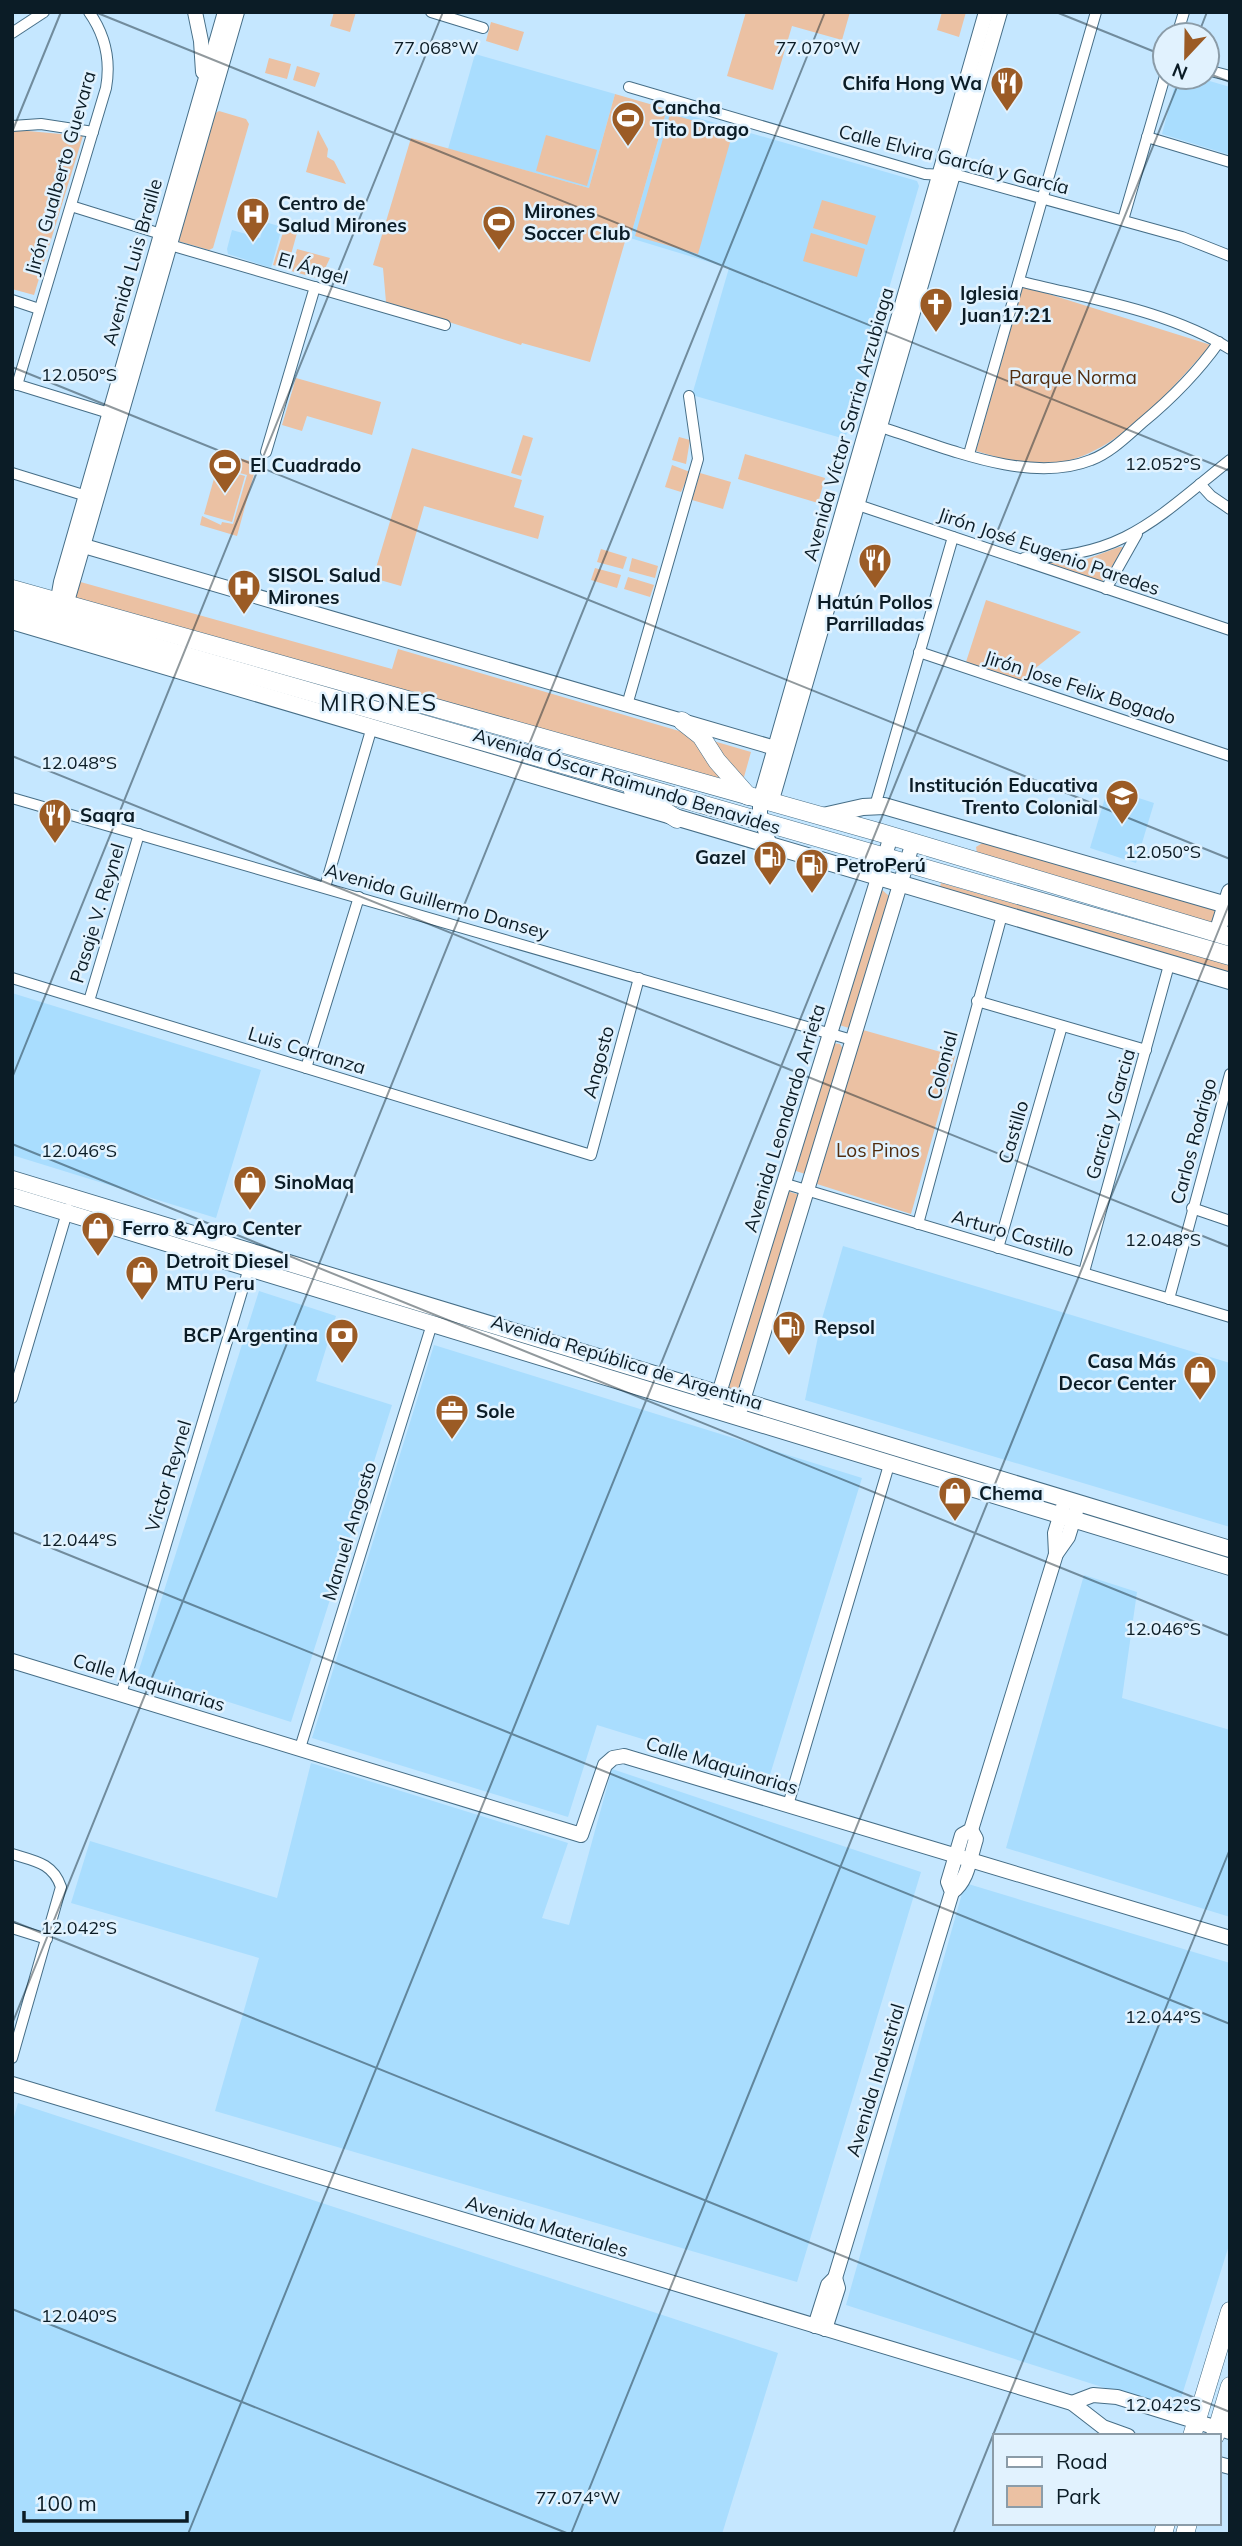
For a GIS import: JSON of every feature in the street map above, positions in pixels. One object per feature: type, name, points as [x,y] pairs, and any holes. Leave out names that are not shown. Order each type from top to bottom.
[{"type":"main road","name":"Avenida Óscar Raimundo Benavides","points":[[12,589],[60,609],[619,781],[1230,956]]},
{"type":"main road","name":"Avenida Óscar Raimundo Benavides","points":[[12,606],[60,609],[823,816],[1224,935]]},
{"type":"main road","name":"Avenida Óscar Raimundo Benavides","points":[[12,621],[1230,981]]},
{"type":"main road","points":[[682,721],[701,736],[717,761],[760,799]]},
{"type":"main road","points":[[619,781],[677,818]]},
{"type":"main road","name":"Avenida Óscar Raimundo Benavides","points":[[823,816],[875,806],[1228,901]]},
{"type":"main road","points":[[1224,935],[1228,901]]},
{"type":"main road","name":"Avenida República de Argentina","points":[[12,1180],[69,1205],[249,1268],[432,1324],[1072,1501],[1230,1549]]},
{"type":"main road","name":"Avenida República de Argentina","points":[[12,1196],[69,1205],[716,1403]]},
{"type":"main road","name":"Avenida República de Argentina","points":[[740,1410],[889,1465],[1230,1567]]},
{"type":"main road","points":[[1194,2429],[1230,2311]]},
{"type":"main road","points":[[1221,2432],[1230,2386]]},
{"type":"street","points":[[12,33],[44,12]]},
{"type":"street","name":"Jirón Gualberto Guevara","points":[[15,384],[106,88],[108,57],[99,25],[89,12]]},
{"type":"street","points":[[195,12],[201,41],[201,90]]},
{"type":"street","name":"Avenida Luis Braille","points":[[60,609],[166,239],[201,90],[225,12]]},
{"type":"street","name":"Avenida Luis Braille","points":[[60,609],[84,546],[109,413],[237,12]]},
{"type":"street","points":[[431,12],[483,28]]},
{"type":"street","name":"Avenida Víctor Sarria Arzubiaga","points":[[946,176],[986,12]]},
{"type":"street","name":"Avenida Víctor Sarria Arzubiaga","points":[[770,846],[762,821],[760,799],[874,426],[946,176],[1000,12]]},
{"type":"street","points":[[969,454],[1096,12]]},
{"type":"street","name":"Calle Elvira García y García","points":[[629,87],[946,176],[1123,220],[1182,237],[1230,256]]},
{"type":"street","points":[[1123,220],[1161,91]]},
{"type":"street","points":[[12,127],[41,124],[93,132]]},
{"type":"street","points":[[1147,137],[1230,162]]},
{"type":"street","name":"El Ángel","points":[[71,206],[315,287],[446,325]]},
{"type":"street","points":[[1018,281],[1149,314],[1230,349]]},
{"type":"street","points":[[266,452],[315,287]]},
{"type":"street","points":[[12,300],[40,309]]},
{"type":"street","points":[[874,426],[1025,468],[1049,469],[1092,460],[1117,445],[1172,397],[1219,342]]},
{"type":"street","points":[[15,384],[109,413]]},
{"type":"street","points":[[627,705],[698,459],[689,396]]},
{"type":"street","name":"Avenida Víctor Sarria Arzubiaga","points":[[760,799],[858,505],[874,426]]},
{"type":"street","points":[[1014,558],[1056,558],[1092,550],[1137,534],[1230,460]]},
{"type":"street","points":[[12,473],[92,497]]},
{"type":"street","points":[[1200,484],[1210,496],[1230,509]]},
{"type":"street","name":"Jirón José Eugenio Paredes","points":[[858,505],[1230,630]]},
{"type":"street","points":[[1106,589],[1137,534]]},
{"type":"street","points":[[875,806],[953,537]]},
{"type":"street","points":[[84,546],[775,748]]},
{"type":"street","points":[[60,609],[75,639]]},
{"type":"street","name":"Jirón Jose Felix Bogado","points":[[919,652],[1230,756]]},
{"type":"street","points":[[324,887],[372,727]]},
{"type":"street","name":"Avenida Guillermo Dansey","points":[[12,798],[852,1040]]},
{"type":"street","name":"Pasaje V. Reynel","points":[[89,1001],[139,834]]},
{"type":"street","name":"Avenida Leondardo Arrieta","points":[[716,1403],[786,1184],[891,836]]},
{"type":"street","points":[[740,1410],[913,842]]},
{"type":"street","points":[[306,1068],[359,897]]},
{"type":"street","name":"Colonial","points":[[918,1224],[1002,915]]},
{"type":"street","name":"Garcia y Garcia","points":[[1084,1272],[1169,965]]},
{"type":"street","name":"Luis Carranza","points":[[12,978],[591,1155]]},
{"type":"street","name":"Angosto","points":[[591,1155],[639,978]]},
{"type":"street","points":[[977,1001],[1146,1050]]},
{"type":"street","name":"Castillo","points":[[998,1248],[1062,1026]]},
{"type":"street","name":"Carlos Rodrigo","points":[[1169,1299],[1229,1077]]},
{"type":"street","name":"Arturo Castillo","points":[[786,1184],[1230,1317]]},
{"type":"street","points":[[12,1398],[69,1205]]},
{"type":"street","points":[[1192,1208],[1230,1221]]},
{"type":"street","name":"Victor Reynel","points":[[121,1694],[249,1268]]},
{"type":"street","name":"Manuel Angosto","points":[[300,1748],[432,1324]]},
{"type":"street","points":[[788,1805],[889,1465]]},
{"type":"street","name":"Avenida Industrial","points":[[820,2327],[828,2285],[835,2278],[952,1892],[961,1886],[962,1858],[976,1839],[971,1830],[1056,1554],[1054,1543],[1067,1518],[1072,1501]]},
{"type":"street","name":"Calle Maquinarias","points":[[12,1661],[581,1835],[599,1777],[613,1758],[638,1759],[1230,1938]]},
{"type":"street","points":[[12,1854],[49,1866],[57,1875],[61,1887],[12,2058]]},
{"type":"street","points":[[12,1928],[47,1939]]},
{"type":"street","name":"Avenida Materiales","points":[[12,2084],[1072,2403],[1103,2427],[1122,2434]]},
{"type":"street","name":"Avenida Materiales","points":[[1072,2403],[1093,2395],[1117,2397],[1194,2429],[1221,2432]]},
{"type":"shaded area","points":[[475,54],[615,94],[589,188],[448,149]]},
{"type":"shaded area","points":[[1221,84],[1230,87],[1230,155],[1162,134],[1173,91],[1221,91]]},
{"type":"shaded area","points":[[667,109],[917,181],[919,186],[845,439],[692,395],[729,268],[630,238]]},
{"type":"shaded area","name":"Centro de Salud Mirones","points":[[265,222],[282,227],[271,268],[228,254],[232,230],[260,238]]},
{"type":"shaded area","name":"Institución Educativa Trento Colonial","points":[[1108,788],[1154,803],[1136,863],[1090,848]]},
{"type":"shaded area","points":[[12,993],[261,1070],[216,1218],[12,1155]]},
{"type":"shaded area","points":[[843,1246],[1230,1363],[1230,1527],[805,1400],[821,1322]]},
{"type":"shaded area","points":[[259,1291],[336,1316],[316,1381],[392,1405],[291,1722],[138,1673]]},
{"type":"shaded area","points":[[434,1345],[862,1478],[769,1778],[597,1725],[568,1817],[312,1738]]},
{"type":"shaded area","points":[[1084,1575],[1137,1592],[1122,1698],[1230,1730],[1230,1917],[1006,1848]]},
{"type":"shaded area","points":[[311,1763],[568,1843],[542,1918],[569,1925],[612,1769],[921,1872],[797,2282],[215,2111],[259,1958],[71,1903],[90,1841],[277,1898]]},
{"type":"shaded area","points":[[965,1883],[1230,1963],[1230,2242],[1177,2411],[846,2305]]},
{"type":"shaded area","points":[[18,2103],[778,2353],[722,2534],[12,2534],[12,2124]]},
{"type":"green space","points":[[334,12],[356,12],[350,32],[330,26]]},
{"type":"green space","points":[[746,12],[850,12],[842,40],[792,26],[773,90],[727,76]]},
{"type":"green space","points":[[942,12],[966,12],[959,37],[937,30]]},
{"type":"green space","points":[[491,22],[524,32],[518,51],[486,41]]},
{"type":"green space","points":[[269,58],[291,64],[287,79],[265,73]]},
{"type":"green space","points":[[297,66],[320,73],[315,87],[293,80]]},
{"type":"green space","name":"Mirones Soccer Club","points":[[615,94],[667,109],[630,238],[626,238],[590,362],[522,343],[521,345],[386,302],[383,268],[373,265],[411,138],[589,188]]},
{"type":"green space","points":[[219,111],[246,119],[249,124],[213,248],[209,250],[178,241],[214,114]]},
{"type":"green space","points":[[670,114],[733,132],[698,254],[635,236]]},
{"type":"green space","points":[[318,130],[328,149],[327,157],[334,161],[346,184],[306,172]]},
{"type":"green space","points":[[12,131],[83,136],[34,295],[12,289]]},
{"type":"green space","points":[[546,135],[597,150],[587,186],[536,171]]},
{"type":"green space","points":[[822,200],[876,216],[867,245],[813,228]]},
{"type":"green space","points":[[284,229],[297,233],[287,269],[273,265]]},
{"type":"green space","points":[[811,233],[865,249],[857,277],[803,261]]},
{"type":"green space","points":[[297,249],[330,258],[320,279],[291,271]]},
{"type":"green space","name":"Parque Norma","points":[[1023,286],[1211,345],[1151,409],[1129,428],[1105,445],[1079,457],[1052,464],[1023,463],[976,451]]},
{"type":"green space","points":[[296,378],[381,402],[372,435],[307,416],[302,431],[282,425]]},
{"type":"green space","points":[[523,435],[533,438],[521,476],[511,473]]},
{"type":"green space","points":[[679,437],[690,440],[686,464],[672,460]]},
{"type":"green space","points":[[412,448],[522,480],[514,507],[544,516],[538,539],[424,506],[401,586],[373,578]]},
{"type":"green space","points":[[221,453],[257,463],[237,536],[200,525],[202,516],[221,525],[222,522],[233,524],[247,475],[217,467]]},
{"type":"green space","points":[[745,454],[825,478],[818,503],[738,479]]},
{"type":"green space","points":[[672,465],[690,472],[681,492],[665,487]]},
{"type":"green space","name":"El Cuadrado","points":[[217,468],[245,476],[232,522],[204,514]]},
{"type":"green space","points":[[700,473],[731,482],[723,509],[692,500]]},
{"type":"green space","points":[[1124,547],[1102,582],[1037,560],[1087,559]]},
{"type":"green space","points":[[601,549],[627,557],[623,569],[597,562]]},
{"type":"green space","points":[[632,558],[658,566],[655,578],[629,571]]},
{"type":"green space","points":[[595,568],[621,575],[617,588],[591,580]]},
{"type":"green space","points":[[628,577],[654,585],[650,597],[624,589]]},
{"type":"green space","points":[[77,581],[392,669],[398,649],[751,752],[744,777],[731,784],[74,599]]},
{"type":"green space","points":[[986,600],[1081,632],[1018,682],[965,665]]},
{"type":"green space","points":[[984,842],[1215,908],[1213,925],[977,853],[976,847]]},
{"type":"green space","points":[[941,883],[1230,965],[1230,975],[939,891]]},
{"type":"green space","points":[[881,889],[889,896],[849,1028],[836,1024]]},
{"type":"green space","name":"Los Pinos","points":[[863,1030],[955,1056],[911,1214],[817,1184]]},
{"type":"green space","points":[[831,1043],[840,1044],[843,1049],[805,1174],[793,1170]]},
{"type":"green space","points":[[787,1191],[800,1195],[740,1393],[727,1390]]},
{"type":"place","name":"Chifa Hong Wa","points":[[1007,113]]},
{"type":"place","name":"Cancha Tito Drago","points":[[628,148]]},
{"type":"place","name":"Centro de Salud Mirones","points":[[253,244]]},
{"type":"place","name":"Mirones Soccer Club","points":[[499,252]]},
{"type":"place","name":"Iglesia Juan17:21","points":[[936,334]]},
{"type":"place","name":"El Cuadrado","points":[[225,495]]},
{"type":"place","name":"Hatún Pollos Parrilladas","points":[[875,590]]},
{"type":"place","name":"SISOL Salud Mirones","points":[[244,616]]},
{"type":"place","name":"Institución Educativa Trento Colonial","points":[[1122,826]]},
{"type":"place","name":"Saqra","points":[[55,845]]},
{"type":"place","name":"Gazel","points":[[770,887]]},
{"type":"place","name":"PetroPerú","points":[[812,895]]},
{"type":"place","name":"SinoMaq","points":[[250,1212]]},
{"type":"place","name":"Ferro & Agro Center","points":[[98,1258]]},
{"type":"place","name":"Detroit Diesel MTU Peru","points":[[142,1302]]},
{"type":"place","name":"Repsol","points":[[789,1357]]},
{"type":"place","name":"BCP Argentina","points":[[342,1365]]},
{"type":"place","name":"Casa Más Decor Center","points":[[1200,1402]]},
{"type":"place","name":"Sole","points":[[452,1441]]},
{"type":"place","name":"Chema","points":[[955,1523]]},
{"type":"district","name":"MIRONES","points":[[379,702]]}]
